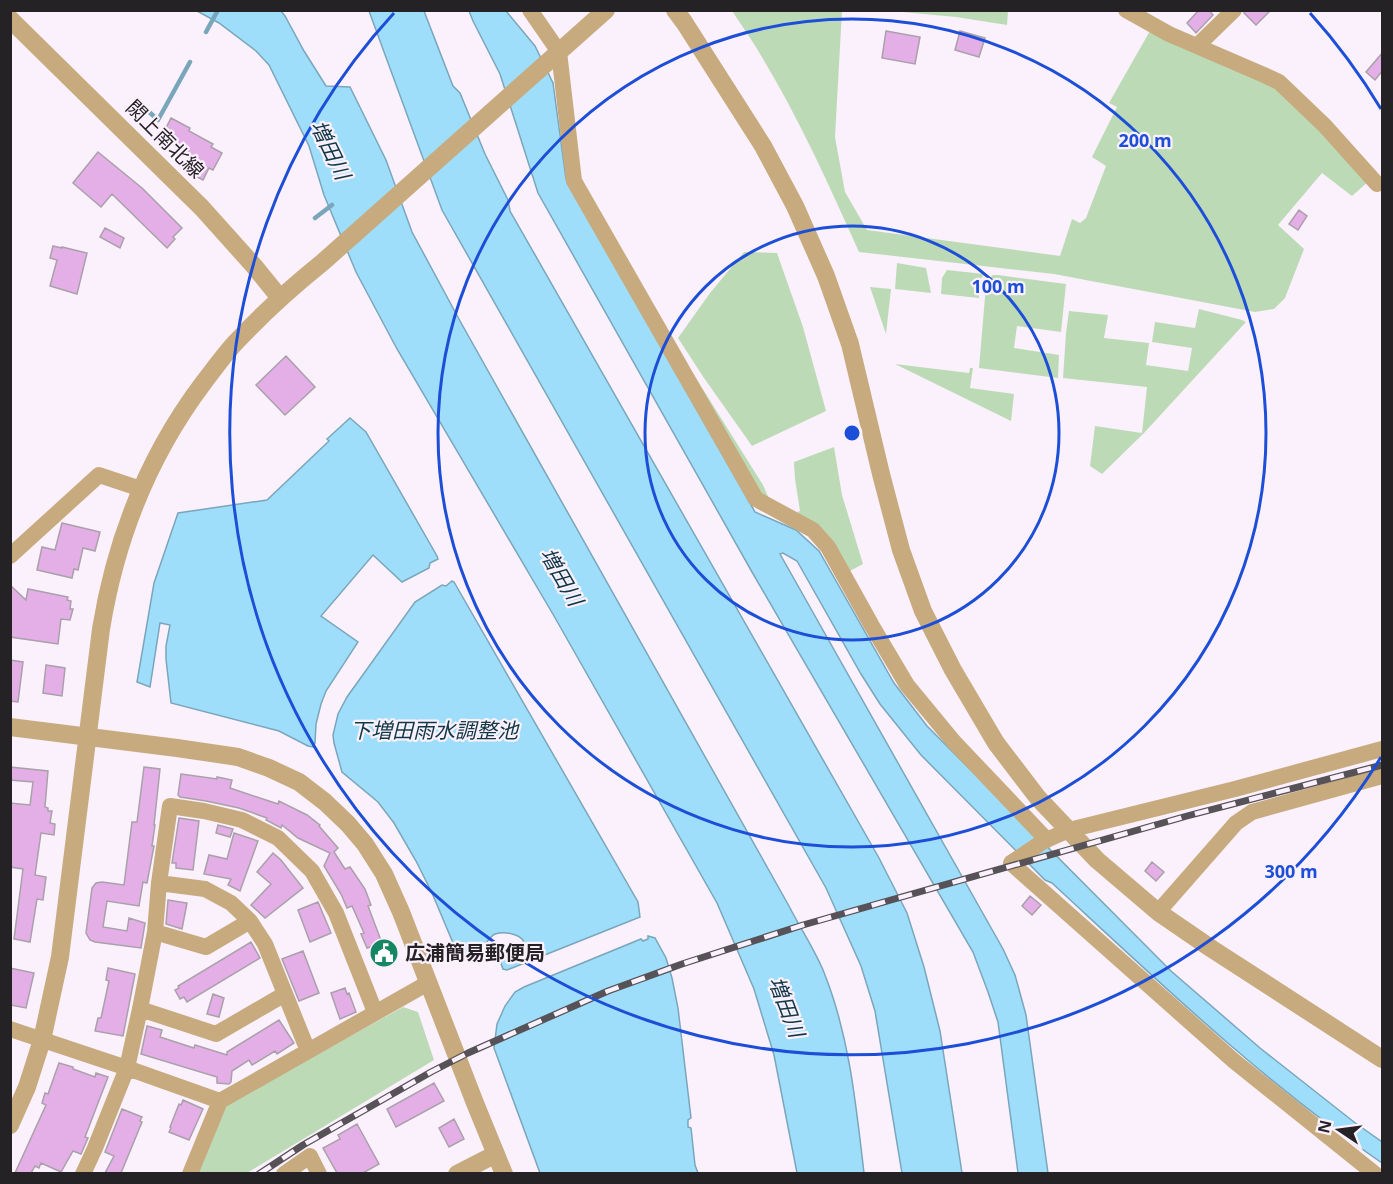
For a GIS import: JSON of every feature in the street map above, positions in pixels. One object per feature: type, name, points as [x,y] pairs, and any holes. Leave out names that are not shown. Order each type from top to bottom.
[{"type":"street","points":[[530,10],[556,55],[574,181],[756,499],[813,530],[828,547],[907,685],[954,742],[1045,841]]},
{"type":"street","points":[[10,1125],[27,1087],[42,1040],[60,957],[101,629],[111,577],[141,489],[160,451],[183,410],[235,343],[280,298],[606,10]]},
{"type":"street","points":[[675,10],[763,146],[795,206],[826,276],[850,344],[901,550],[923,611],[953,670],[996,743],[1038,798],[1097,860],[1158,912],[1383,1059]]},
{"type":"street","points":[[1126,10],[1169,34],[1279,82],[1325,126],[1377,184]]},
{"type":"street","points":[[1197,46],[1234,10]]},
{"type":"street","name":"閖上南北線","points":[[10,19],[202,208],[280,298]]},
{"type":"street","points":[[10,556],[99,474],[141,489]]},
{"type":"street","points":[[10,727],[238,757],[269,768],[299,782],[313,792],[348,824],[365,844],[384,874],[504,1173]]},
{"type":"street","points":[[1375,1173],[1233,1061],[1011,862],[1045,841],[1069,830],[1383,749]]},
{"type":"street","points":[[1158,912],[1236,823],[1252,812],[1383,776]]},
{"type":"street","points":[[83,1173],[127,1068],[155,932],[159,883],[170,806],[242,820],[278,838],[312,870],[336,913],[375,1012]]},
{"type":"street","points":[[159,883],[205,889],[231,903],[250,921],[265,944],[308,1051]]},
{"type":"street","points":[[155,932],[206,947],[250,921]]},
{"type":"street","points":[[190,1173],[220,1101],[428,983]]},
{"type":"street","points":[[140,1009],[216,1034],[285,994]]},
{"type":"street","points":[[10,1029],[220,1101]]},
{"type":"street","points":[[457,1173],[496,1154]]},
{"type":"street","points":[[284,1173],[310,1156],[319,1173]]},
{"type":"green space","points":[[732,11],[842,11],[835,137],[845,192],[867,230],[1060,256],[1072,219],[1080,223],[1086,218],[1106,166],[1092,157],[1117,107],[1109,103],[1151,29],[1275,84],[1370,180],[1352,196],[1322,173],[1278,225],[1304,249],[1285,298],[1274,309],[1255,312],[1054,274],[859,252],[785,98],[769,68]]},
{"type":"green space","points":[[891,11],[1008,11],[1007,25],[956,17]]},
{"type":"green space","points":[[744,252],[777,253],[803,327],[826,411],[752,446],[678,338],[710,293]]},
{"type":"green space","points":[[897,263],[926,268],[931,293],[895,289]]},
{"type":"green space","points":[[947,270],[984,274],[979,282],[979,298],[941,294],[942,278]]},
{"type":"green space","points":[[993,275],[1066,284],[1061,332],[1017,326],[1014,348],[1059,355],[1058,378],[979,368],[986,285],[987,280]]},
{"type":"green space","points":[[870,287],[891,289],[886,334]]},
{"type":"green space","points":[[1199,309],[1246,322],[1144,433],[1102,474],[1090,466],[1095,426],[1142,433],[1147,387],[1063,378],[1069,311],[1108,315],[1104,338],[1149,343],[1146,365],[1188,371],[1192,348],[1152,342],[1155,322],[1195,328]]},
{"type":"green space","points":[[672,340],[763,485],[770,501],[761,497]]},
{"type":"green space","points":[[895,364],[969,373],[970,368],[973,368],[970,388],[1014,394],[1011,421]]},
{"type":"green space","points":[[834,447],[842,495],[863,564],[848,572],[797,512],[800,511],[794,462]]},
{"type":"green space","points":[[403,1007],[418,1012],[434,1060],[247,1173],[197,1174],[226,1105]]},
{"type":"water","name":"増田川","points":[[197,11],[281,11],[326,86],[350,87],[386,160],[412,232],[818,958],[841,1024],[855,1098],[864,1173],[797,1173],[774,1055],[754,989],[717,903],[554,616],[397,349],[356,272],[324,195],[309,146],[269,65],[256,51],[219,23]]},
{"type":"water","points":[[369,11],[424,11],[453,86],[460,93],[485,154],[508,200],[510,211],[879,858],[907,913],[924,967],[940,1031],[962,1173],[902,1173],[875,1011],[861,966],[826,888],[442,210]]},
{"type":"water","points":[[469,11],[506,11],[535,46],[553,83],[566,179],[755,512],[796,530],[819,551],[894,683],[927,726],[1171,971],[1260,1048],[1382,1142],[1382,1163],[1295,1099],[1212,1029],[1052,883],[1045,880],[921,755],[880,704],[797,561],[783,553],[780,554],[1003,949],[1015,975],[1026,1015],[1048,1173],[1018,1173],[998,1022],[973,952],[752,572],[538,193],[500,74]]},
{"type":"water","name":"下増田雨水調整池","points":[[350,418],[366,432],[438,559],[430,563],[429,568],[402,582],[373,555],[321,616],[358,642],[326,691],[316,724],[313,747],[279,731],[171,703],[166,659],[170,625],[160,623],[150,687],[137,682],[154,583],[178,513],[267,500]]},
{"type":"water","name":"下増田雨水調整池","points":[[452,581],[638,902],[640,917],[507,970],[503,969],[500,961],[502,957],[524,949],[523,940],[510,933],[495,934],[479,950],[459,957],[432,893],[394,823],[378,802],[342,772],[334,743],[333,735],[338,714],[347,697],[415,602]]},
{"type":"water","points":[[648,936],[655,938],[666,958],[672,978],[678,1008],[691,1118],[688,1120],[688,1127],[691,1128],[698,1173],[540,1173],[494,1048],[497,1024],[505,1006],[515,992],[524,987],[641,939],[643,941],[648,939]]},
{"type":"building","points":[[1199,10],[1209,10],[1213,15],[1196,33],[1187,23]]},
{"type":"building","points":[[1244,10],[1271,10],[1256,25],[1244,13]]},
{"type":"building","points":[[886,31],[920,37],[915,64],[882,58]]},
{"type":"building","points":[[960,31],[985,38],[979,57],[955,50]]},
{"type":"building","points":[[1383,52],[1383,70],[1375,80],[1366,72]]},
{"type":"building","points":[[171,118],[190,128],[189,131],[213,144],[211,147],[222,153],[213,170],[209,168],[203,180],[184,170],[192,155],[161,138]]},
{"type":"building","points":[[98,152],[142,188],[182,228],[167,248],[112,194],[101,207],[73,183]]},
{"type":"building","points":[[1299,210],[1307,216],[1298,230],[1289,224]]},
{"type":"building","points":[[105,228],[124,238],[120,248],[100,237]]},
{"type":"building","points":[[53,246],[87,253],[77,294],[50,286],[57,260],[50,258]]},
{"type":"building","points":[[286,356],[315,387],[285,415],[256,385]]},
{"type":"building","points":[[62,523],[100,532],[95,551],[83,548],[78,570],[74,569],[72,578],[37,570],[42,547],[55,550]]},
{"type":"building","points":[[10,585],[26,600],[28,589],[68,597],[67,600],[71,601],[70,609],[73,609],[70,620],[61,619],[58,644],[10,637]]},
{"type":"building","points":[[10,660],[23,662],[18,702],[10,701]]},
{"type":"building","points":[[46,665],[65,668],[62,696],[43,693]]},
{"type":"building","points":[[10,767],[48,771],[45,807],[48,811],[52,811],[50,823],[55,824],[54,835],[41,833],[35,875],[46,877],[43,900],[37,899],[30,942],[14,939],[23,869],[10,867],[10,803],[30,805],[33,782],[10,780]]},
{"type":"building","points":[[144,767],[160,769],[152,846],[154,846],[147,883],[143,882],[139,906],[107,901],[103,927],[127,931],[129,918],[145,923],[141,948],[95,942],[90,940],[86,933],[92,888],[96,883],[102,882],[124,885],[132,822],[137,822]]},
{"type":"building","points":[[181,774],[232,780],[230,788],[278,804],[279,801],[307,815],[320,825],[338,848],[334,852],[345,869],[350,867],[365,889],[371,905],[368,906],[382,943],[367,948],[361,934],[364,933],[352,906],[347,908],[324,866],[330,853],[298,838],[282,825],[281,828],[266,820],[267,818],[239,808],[180,797],[178,795]]},
{"type":"building","points":[[179,818],[199,821],[193,870],[176,868],[176,863],[172,863]]},
{"type":"building","points":[[218,825],[233,829],[230,837],[216,833]]},
{"type":"building","points":[[234,833],[258,841],[240,891],[228,885],[231,879],[204,874],[209,855],[227,859]]},
{"type":"building","points":[[273,853],[303,888],[265,918],[251,905],[271,884],[257,872]]},
{"type":"building","points":[[1152,862],[1164,872],[1156,881],[1145,871]]},
{"type":"building","points":[[1030,896],[1041,905],[1032,915],[1022,906]]},
{"type":"building","points":[[168,900],[187,903],[182,929],[166,924]]},
{"type":"building","points":[[318,902],[331,933],[310,942],[298,910]]},
{"type":"building","points":[[251,942],[260,958],[187,1002],[184,997],[180,999],[175,990],[179,988],[178,986]]},
{"type":"building","points":[[386,944],[393,959],[381,964],[375,949]]},
{"type":"building","points":[[303,951],[319,993],[299,1001],[282,959]]},
{"type":"building","points":[[10,968],[34,973],[26,1008],[10,1005]]},
{"type":"building","points":[[108,968],[135,974],[123,1036],[95,1031],[98,1018],[101,1018],[109,981],[106,980]]},
{"type":"building","points":[[345,988],[356,1012],[340,1019],[331,993]]},
{"type":"building","points":[[213,994],[224,998],[219,1017],[207,1014]]},
{"type":"building","points":[[279,1020],[294,1043],[277,1054],[275,1051],[252,1065],[249,1060],[232,1071],[229,1084],[217,1083],[217,1077],[141,1054],[147,1026],[162,1030],[160,1037],[194,1048],[195,1045],[227,1055],[227,1052]]},
{"type":"building","points":[[59,1063],[95,1077],[96,1073],[108,1077],[85,1137],[88,1138],[81,1154],[73,1151],[61,1172],[41,1163],[39,1168],[35,1166],[31,1173],[15,1173],[46,1105],[42,1103],[45,1093],[48,1094]]},
{"type":"building","points":[[434,1083],[444,1101],[396,1127],[387,1109]]},
{"type":"building","points":[[183,1100],[203,1109],[189,1140],[169,1132],[179,1104],[181,1105]]},
{"type":"building","points":[[122,1109],[142,1117],[140,1121],[142,1122],[121,1173],[105,1173],[114,1156],[105,1152]]},
{"type":"building","points":[[454,1119],[464,1139],[449,1147],[439,1128]]},
{"type":"building","points":[[357,1124],[379,1164],[363,1173],[337,1173],[323,1148],[340,1139],[338,1135]]},
{"type":"waterway","points":[[206,32],[218,10]]},
{"type":"waterway","points":[[137,101],[158,120],[190,62]]},
{"type":"waterway","points":[[315,218],[332,205]]},
{"type":"railway","points":[[259,1174],[303,1145],[468,1053],[608,991],[682,964],[803,925],[1187,816],[1382,765]]},
{"type":"place","name":"広浦簡易郵便局","points":[[384,953]]}]
